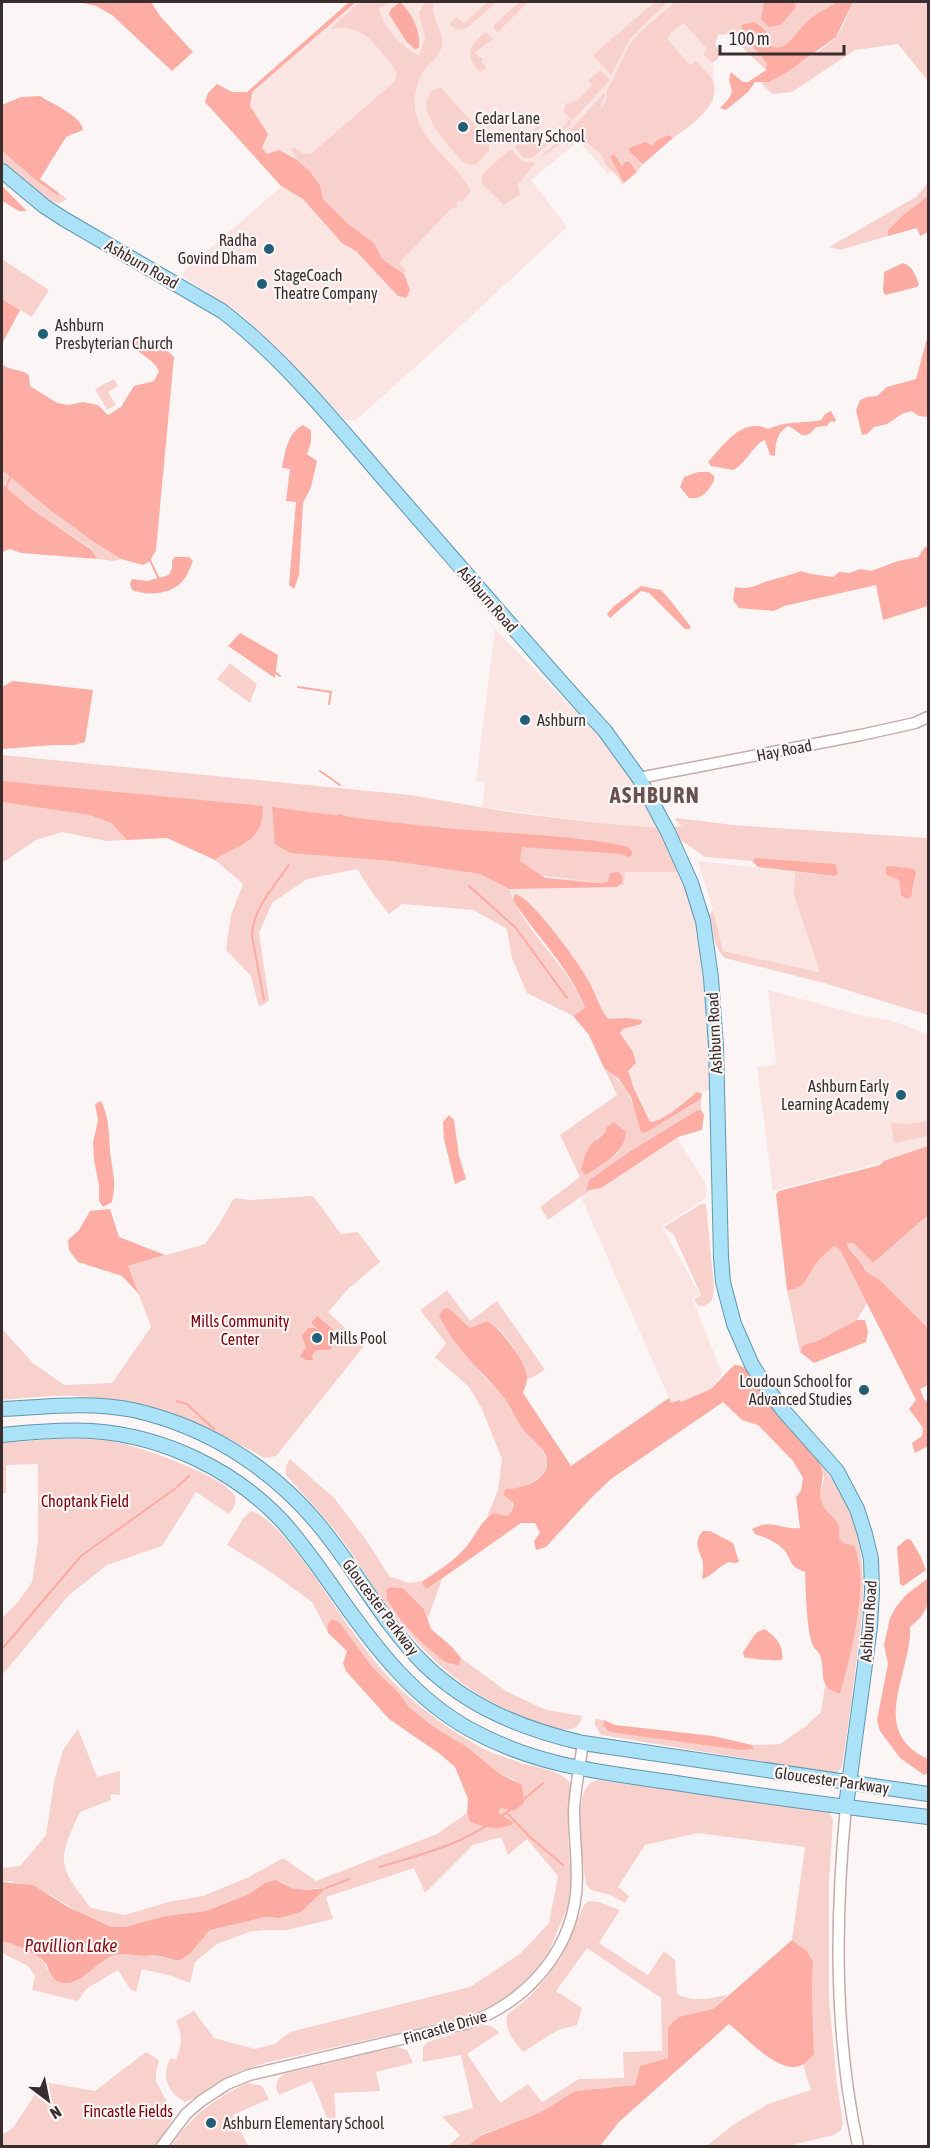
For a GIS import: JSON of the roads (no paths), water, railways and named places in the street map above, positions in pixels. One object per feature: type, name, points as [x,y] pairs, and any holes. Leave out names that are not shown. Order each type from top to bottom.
[{"type":"main road","name":"Ashburn Road","points":[[2,171],[44,206],[64,219],[207,301],[247,330],[345,434],[605,731],[639,778],[682,862],[699,903],[703,921],[711,978],[716,1043],[720,1257],[723,1282],[734,1324],[748,1356],[767,1388],[837,1472],[857,1509],[871,1559],[873,1591],[870,1627],[846,1806]]},
{"type":"main road","name":"Gloucester Parkway","points":[[2,1409],[61,1404],[132,1410],[173,1421],[222,1444],[270,1475],[296,1499],[333,1543],[389,1624],[424,1664],[464,1696],[505,1719],[546,1734],[583,1743],[928,1794]]},
{"type":"main road","name":"Gloucester Parkway","points":[[2,1435],[92,1431],[130,1436],[186,1454],[226,1474],[253,1495],[288,1528],[382,1655],[425,1698],[469,1729],[499,1744],[539,1759],[579,1769],[928,1817]]},
{"type":"street","name":"Hay Road","points":[[639,778],[861,735],[915,723],[928,717]]},
{"type":"street","name":"Fincastle Drive","points":[[162,2146],[186,2114],[227,2084],[262,2071],[465,2024],[493,2014],[522,1993],[542,1973],[551,1960],[560,1945],[572,1911],[576,1883],[574,1809],[583,1743]]},
{"type":"street","name":"Ashburn Road","points":[[846,1806],[840,1880],[838,1971],[843,2053],[858,2146]]},
{"type":"water","points":[[400,2],[415,23],[419,48],[415,49],[406,41],[389,14],[391,9]]},
{"type":"water","points":[[903,263],[915,274],[919,284],[917,287],[885,295],[884,272]]},
{"type":"water","points":[[175,557],[189,557],[193,561],[182,582],[177,586],[158,593],[132,590],[130,584],[132,579],[147,581],[169,575],[172,560]]},
{"type":"water","name":"Mills Pool","points":[[317,1316],[336,1332],[329,1340],[333,1345],[330,1350],[316,1350],[312,1355],[313,1360],[306,1360],[300,1356],[306,1347],[302,1336],[308,1328],[320,1331],[311,1323]]},
{"type":"water","points":[[907,1539],[911,1540],[926,1570],[903,1586],[900,1584],[897,1547]]},
{"type":"water","name":"Pavillion Lake","points":[[276,1880],[291,1888],[304,1890],[326,1888],[301,1912],[280,1918],[265,1917],[210,1930],[190,1954],[180,1960],[154,1956],[116,1955],[106,1959],[73,1982],[66,1983],[54,1979],[46,1964],[38,1956],[2,1941],[2,1882],[33,1885],[68,1907],[111,1927],[125,1927],[165,1916],[206,1911],[249,1894],[265,1883]]},
{"type":"waterway","points":[[2,412],[14,418],[18,425],[17,433],[36,460],[44,466],[49,482],[71,493],[74,511],[78,516],[112,538],[116,537],[120,529],[144,548],[159,579]]},
{"type":"waterway","points":[[2,415],[5,444],[15,451],[17,460],[2,498]]},
{"type":"waterway","points":[[236,641],[280,676]]},
{"type":"waterway","points":[[298,687],[331,692],[329,704]]},
{"type":"waterway","points":[[320,771],[340,785]]},
{"type":"waterway","points":[[299,851],[339,815],[363,824],[382,838],[411,844],[453,865]]},
{"type":"waterway","points":[[264,1000],[252,936],[253,926],[265,898],[289,865]]},
{"type":"waterway","points":[[469,886],[516,928],[567,998]]},
{"type":"waterway","points":[[177,1401],[187,1404],[214,1429]]},
{"type":"waterway","points":[[2,1649],[81,1556],[176,1488],[189,1476]]},
{"type":"waterway","points":[[379,1867],[459,1841],[485,1827],[521,1802],[543,1783]]},
{"type":"waterway","points":[[506,1812],[530,1837],[563,1865]]},
{"type":"waterway","points":[[326,1888],[349,1879]]},
{"type":"place","name":"Cedar Lane Elementary School","points":[[463,127]]},
{"type":"place","name":"Radha Govind Dham","points":[[269,249]]},
{"type":"place","name":"StageCoach Theatre Company","points":[[262,284]]},
{"type":"place","name":"Ashburn Presbyterian Church","points":[[43,334]]},
{"type":"place","name":"Ashburn","points":[[525,720]]},
{"type":"place","name":"Ashburn Early Learning Academy","points":[[901,1095]]},
{"type":"place","name":"Mills Pool","points":[[317,1338]]},
{"type":"place","name":"Loudoun School for Advanced Studies","points":[[864,1390]]},
{"type":"place","name":"Ashburn Elementary School","points":[[211,2123]]},
{"type":"district","name":"ASHBURN","points":[[655,795]]},
{"type":"park label","name":"Mills Community Center","points":[[240,1330]]},
{"type":"park label","name":"Choptank Field","points":[[85,1501]]},
{"type":"park label","name":"Fincastle Fields","points":[[128,2111]]}]
